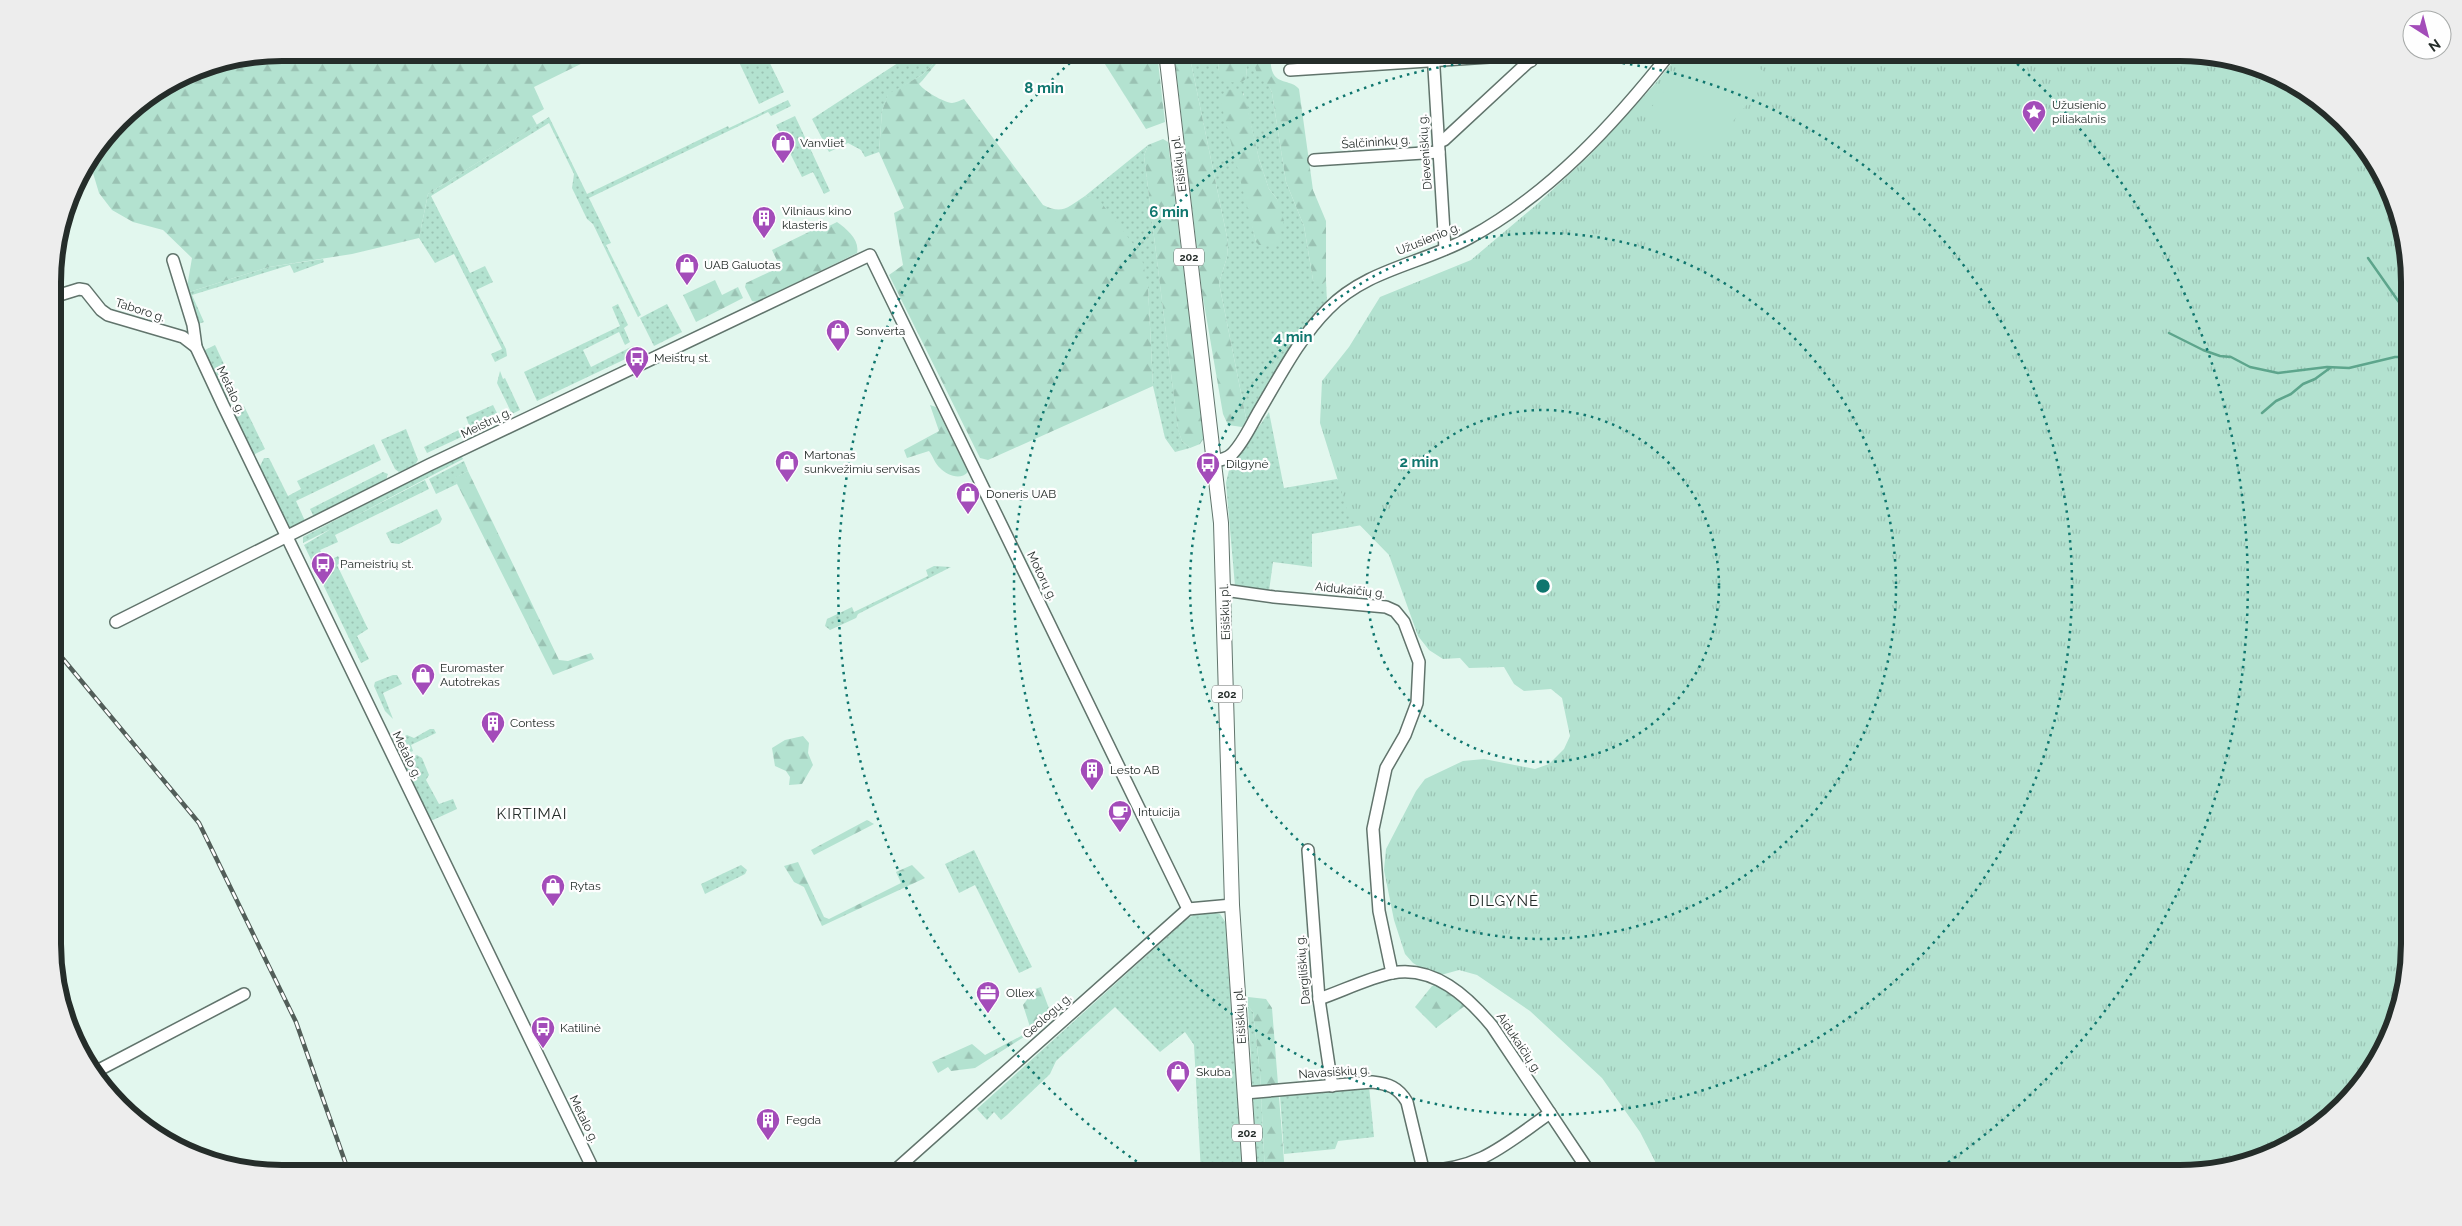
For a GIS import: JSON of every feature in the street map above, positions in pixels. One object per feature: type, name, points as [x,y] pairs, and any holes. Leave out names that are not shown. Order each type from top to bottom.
[{"type":"main road","name":"Eišiškių pl.","points":[[1167,61],[1221,523],[1232,904],[1250,1165]]},
{"type":"street","points":[[1290,70],[1389,61]]},
{"type":"street","name":"Dieveniškių g.","points":[[1433,61],[1446,249]]},
{"type":"street","points":[[1439,147],[1444,140],[1531,61]]},
{"type":"street","name":"Užusienio g.","points":[[1214,462],[1224,460],[1240,444],[1295,354],[1327,310],[1349,292],[1376,275],[1446,249],[1506,216],[1557,176],[1619,114],[1663,61]]},
{"type":"street","name":"Šalčininkų g.","points":[[1314,160],[1439,147]]},
{"type":"street","name":"Meistrų g.","points":[[116,622],[429,465],[870,255]]},
{"type":"street","name":"Motorų g.","points":[[870,255],[1188,909]]},
{"type":"street","name":"Metalo g.","points":[[173,260],[193,325],[196,347],[285,537],[591,1165]]},
{"type":"street","name":"Taboro g.","points":[[61,295],[79,289],[85,290],[101,310],[108,315],[183,337],[196,347]]},
{"type":"street","name":"Aidukaičių g.","points":[[1224,590],[1391,608],[1404,622],[1412,640],[1419,662],[1417,703],[1405,734],[1386,768],[1373,829],[1380,911],[1392,973]]},
{"type":"street","name":"Dargiliškių g.","points":[[1308,850],[1319,999],[1332,1086]]},
{"type":"street","points":[[1188,909],[1232,904]]},
{"type":"street","name":"Geologų g.","points":[[901,1165],[1188,909]]},
{"type":"street","name":"Aidukaičių g.","points":[[1319,999],[1392,973],[1425,975],[1445,983],[1463,995],[1492,1026],[1585,1165]]},
{"type":"street","points":[[100,1069],[244,994]]},
{"type":"street","name":"Navasiškių g.","points":[[1245,1093],[1372,1082],[1388,1084],[1402,1093],[1411,1112],[1422,1165]]},
{"type":"street","name":"Navasiškių g.","points":[[1468,1165],[1492,1154],[1550,1114]]},
{"type":"green space","points":[[282,61],[587,61],[534,87],[544,109],[532,116],[537,125],[428,194],[419,238],[352,254],[269,267],[186,293],[192,258],[163,230],[133,222],[112,210],[99,193],[92,170],[116,136],[136,116],[159,98],[184,84],[211,73],[239,65]]},
{"type":"green space","points":[[738,61],[769,61],[784,92],[759,104]]},
{"type":"green space","points":[[901,61],[932,61],[933,64],[922,75],[888,95],[882,111],[879,152],[865,157],[861,150],[848,143],[829,152],[812,119]]},
{"type":"green space","points":[[932,61],[939,61],[919,84],[921,87],[944,101],[953,103],[964,99],[1043,205],[1061,209],[1070,206],[1085,196],[1099,200],[1141,254],[1148,287],[1153,386],[988,460],[980,458],[889,275],[903,265],[894,213],[904,208],[879,152],[882,111],[888,94],[922,75],[933,64]]},
{"type":"green space","points":[[1103,61],[1158,61],[1165,122],[1146,129]]},
{"type":"green space","points":[[1175,61],[1191,61],[1228,242],[1227,257],[1219,283],[1247,423],[1242,427],[1228,425],[1223,414],[1202,292]]},
{"type":"green space","points":[[1191,61],[1218,61],[1219,71],[1247,77],[1246,61],[1254,61],[1267,81],[1272,93],[1286,182],[1304,226],[1313,280],[1323,284],[1326,281],[1327,303],[1247,423],[1219,283],[1227,257],[1228,242]],"holes":[[[1243,92],[1259,159],[1269,189],[1277,199],[1280,232],[1256,242],[1243,183]]]},
{"type":"green space","points":[[1218,61],[1246,61],[1247,77],[1243,81],[1226,82],[1219,71]]},
{"type":"green space","points":[[1254,61],[1271,61],[1273,73],[1278,79],[1293,84],[1299,89],[1313,190],[1326,221],[1326,281],[1323,284],[1318,284],[1313,280],[1304,226],[1286,182],[1272,93],[1266,82],[1260,77]]},
{"type":"green space","points":[[1674,61],[2180,61],[2209,63],[2223,65],[2265,78],[2303,98],[2326,116],[2346,136],[2364,159],[2378,184],[2389,211],[2397,239],[2401,282],[2401,944],[2397,987],[2389,1015],[2378,1042],[2364,1067],[2346,1090],[2326,1110],[2303,1128],[2278,1142],[2251,1153],[2223,1161],[2180,1165],[1657,1165],[1640,1132],[1602,1078],[1530,1011],[1477,975],[1459,970],[1441,975],[1428,972],[1413,963],[1405,954],[1394,920],[1384,870],[1386,849],[1416,791],[1425,779],[1463,761],[1484,759],[1535,769],[1549,764],[1564,749],[1570,736],[1562,698],[1551,689],[1524,691],[1514,684],[1504,667],[1469,668],[1460,658],[1443,659],[1429,650],[1418,636],[1389,555],[1348,513],[1320,423],[1322,381],[1349,347],[1380,297],[1471,260],[1535,206],[1589,156]]},
{"type":"green space","points":[[1690,61],[1751,61],[1770,77],[1699,162],[1644,116]]},
{"type":"green space","points":[[1239,89],[1245,97],[1259,159],[1269,189],[1277,199],[1284,221],[1280,232],[1282,242],[1279,245],[1259,245],[1256,242],[1220,99],[1226,90]]},
{"type":"green space","points":[[788,100],[791,106],[771,116],[768,112],[589,198],[611,243],[606,245],[641,315],[638,317],[593,224],[587,219],[572,188],[574,174],[549,123],[431,196],[470,273],[485,266],[493,282],[476,290],[506,349],[507,356],[495,362],[491,354],[502,349],[454,254],[435,263],[419,238],[428,194],[549,117],[587,194],[728,126],[729,128]]},
{"type":"green space","points":[[795,116],[830,191],[824,194],[813,172],[802,177],[776,125]]},
{"type":"green space","points":[[1163,139],[1168,142],[1204,438],[1200,444],[1190,448],[1182,441],[1178,430],[1144,156],[1148,145]]},
{"type":"green space","points":[[1148,145],[1144,156],[1178,429],[1182,441],[1190,448],[1175,452],[1165,438],[1153,386],[1148,287],[1099,201],[1085,196]]},
{"type":"green space","points":[[837,222],[849,231],[855,239],[857,253],[757,302],[752,301],[745,287],[746,283],[780,267],[772,250],[819,227],[820,230],[826,230],[827,227]]},
{"type":"green space","points":[[323,259],[324,262],[294,273],[290,265],[192,295],[204,322],[198,324],[186,293],[269,267]]},
{"type":"green space","points":[[715,280],[722,295],[738,287],[743,298],[696,322],[683,295]]},
{"type":"green space","points":[[618,304],[628,325],[624,328],[630,342],[625,345],[619,332],[583,350],[591,367],[633,346],[636,354],[537,401],[524,372],[620,326],[612,307]]},
{"type":"green space","points":[[667,304],[682,332],[654,346],[640,318]]},
{"type":"green space","points":[[215,345],[238,394],[226,400],[203,351]]},
{"type":"green space","points":[[500,371],[520,410],[512,414],[497,383]]},
{"type":"green space","points":[[493,405],[500,419],[427,453],[424,447],[469,425],[466,417]]},
{"type":"green space","points":[[930,405],[936,407],[968,472],[965,475],[957,477],[946,473],[938,466],[929,451],[907,458],[904,450],[939,431]]},
{"type":"green space","points":[[244,406],[265,449],[253,455],[233,412]]},
{"type":"green space","points":[[1269,412],[1284,488],[1337,479],[1352,494],[1362,525],[1312,534],[1312,567],[1273,562],[1269,591],[1235,586],[1226,483],[1229,470]]},
{"type":"green space","points":[[406,429],[418,460],[414,466],[399,472],[395,469],[381,440]]},
{"type":"green space","points":[[374,444],[381,460],[296,501],[305,521],[291,528],[287,526],[259,468],[264,458],[269,458],[288,496],[301,489],[297,481]]},
{"type":"green space","points":[[461,455],[463,459],[342,523],[425,480],[429,489],[335,535],[338,542],[320,550],[326,562],[338,556],[342,562],[337,565],[368,629],[357,636],[369,659],[361,663],[304,545],[331,529],[303,543],[303,537]]},
{"type":"green space","points":[[464,461],[468,471],[455,478],[457,484],[436,494],[429,479]]},
{"type":"green space","points":[[468,471],[559,660],[568,661],[591,653],[594,659],[553,675],[454,478]]},
{"type":"green space","points":[[383,472],[388,474],[385,482],[316,516],[313,515],[310,509]]},
{"type":"green space","points":[[437,509],[442,519],[440,523],[399,544],[391,543],[386,533]]},
{"type":"green space","points":[[934,566],[951,567],[858,614],[856,618],[830,630],[825,626],[827,619],[852,607],[854,612],[928,576],[926,570]]},
{"type":"green space","points":[[397,675],[402,684],[383,693],[393,719],[385,711],[374,686],[375,682]]},
{"type":"green space","points":[[430,729],[434,729],[436,733],[411,745],[413,751],[405,754],[397,751],[396,744],[399,739],[407,735],[414,738]]},
{"type":"green space","points":[[803,736],[809,743],[808,753],[813,765],[802,784],[789,785],[790,777],[786,771],[775,766],[772,748],[785,740]]},
{"type":"green space","points":[[417,755],[422,758],[429,775],[426,780],[439,804],[453,799],[457,809],[433,820],[430,819],[405,766],[409,759]]},
{"type":"green space","points":[[867,820],[874,824],[814,855],[811,850]]},
{"type":"green space","points":[[974,850],[1032,967],[1019,973],[975,885],[959,893],[945,864]]},
{"type":"green space","points":[[798,862],[824,917],[829,919],[901,883],[896,872],[912,865],[925,878],[822,926],[804,887],[794,882],[784,866]]},
{"type":"green space","points":[[741,865],[747,870],[745,874],[705,894],[701,884]]},
{"type":"green space","points":[[1220,914],[1226,923],[1244,1165],[1201,1165],[1194,1045],[1185,1032],[1160,1052],[1115,1007],[1056,1061],[1050,1074],[1007,1115],[1001,1120],[994,1112],[987,1120],[977,1109],[1187,919],[1194,915]]},
{"type":"green space","points":[[1439,983],[1466,1005],[1436,1028],[1415,1007],[1432,986]]},
{"type":"green space","points":[[1041,987],[1051,1014],[1027,1035],[975,1068],[951,1071],[948,1067],[938,1073],[932,1062],[972,1044],[985,1055],[1021,1036],[1030,1027],[1023,1005],[1035,989]]},
{"type":"green space","points":[[1248,997],[1266,999],[1272,1008],[1284,1165],[1265,1165],[1260,1073],[1253,1012],[1248,1006]]},
{"type":"green space","points":[[1248,1006],[1253,1012],[1260,1073],[1265,1165],[1257,1165]]},
{"type":"green space","points":[[1369,1086],[1374,1137],[1338,1141],[1335,1149],[1284,1154],[1280,1095]]},
{"type":"waterway","points":[[2368,258],[2401,305]]},
{"type":"waterway","points":[[2169,333],[2203,350],[2220,356],[2231,357],[2250,367],[2278,373],[2327,367],[2349,368],[2401,357]]},
{"type":"waterway","points":[[2262,413],[2276,401],[2291,394],[2303,384],[2315,379],[2330,368]]},
{"type":"railway","points":[[61,656],[199,823],[296,1022],[346,1165]]},
{"type":"place","name":"Užusienio piliakalnis","points":[[2034,133]]},
{"type":"place","name":"Vanvliet","points":[[783,164]]},
{"type":"place","name":"Vilniaus kino klasteris","points":[[764,239]]},
{"type":"place","name":"UAB Galuotas","points":[[687,286]]},
{"type":"place","name":"Sonverta","points":[[838,352]]},
{"type":"place","name":"Meistrų st.","points":[[637,379]]},
{"type":"place","name":"Martonas sunkvežimiu servisas","points":[[787,483]]},
{"type":"place","name":"Dilgynė","points":[[1208,485]]},
{"type":"place","name":"Doneris UAB","points":[[968,515]]},
{"type":"place","name":"Pameistrių st.","points":[[323,585]]},
{"type":"place","name":"Euromaster Autotrekas","points":[[423,696]]},
{"type":"place","name":"Contess","points":[[493,744]]},
{"type":"place","name":"Lesto AB","points":[[1092,791]]},
{"type":"place","name":"Intuicija","points":[[1120,833]]},
{"type":"place","name":"Rytas","points":[[553,907]]},
{"type":"place","name":"Ollex","points":[[988,1014]]},
{"type":"place","name":"Katilinė","points":[[543,1049]]},
{"type":"place","name":"Skuba","points":[[1178,1093]]},
{"type":"place","name":"Fegda","points":[[768,1141]]},
{"type":"district","name":"KIRTIMAI","points":[[532,814]]},
{"type":"district","name":"DILGYNĖ","points":[[1504,901]]}]
